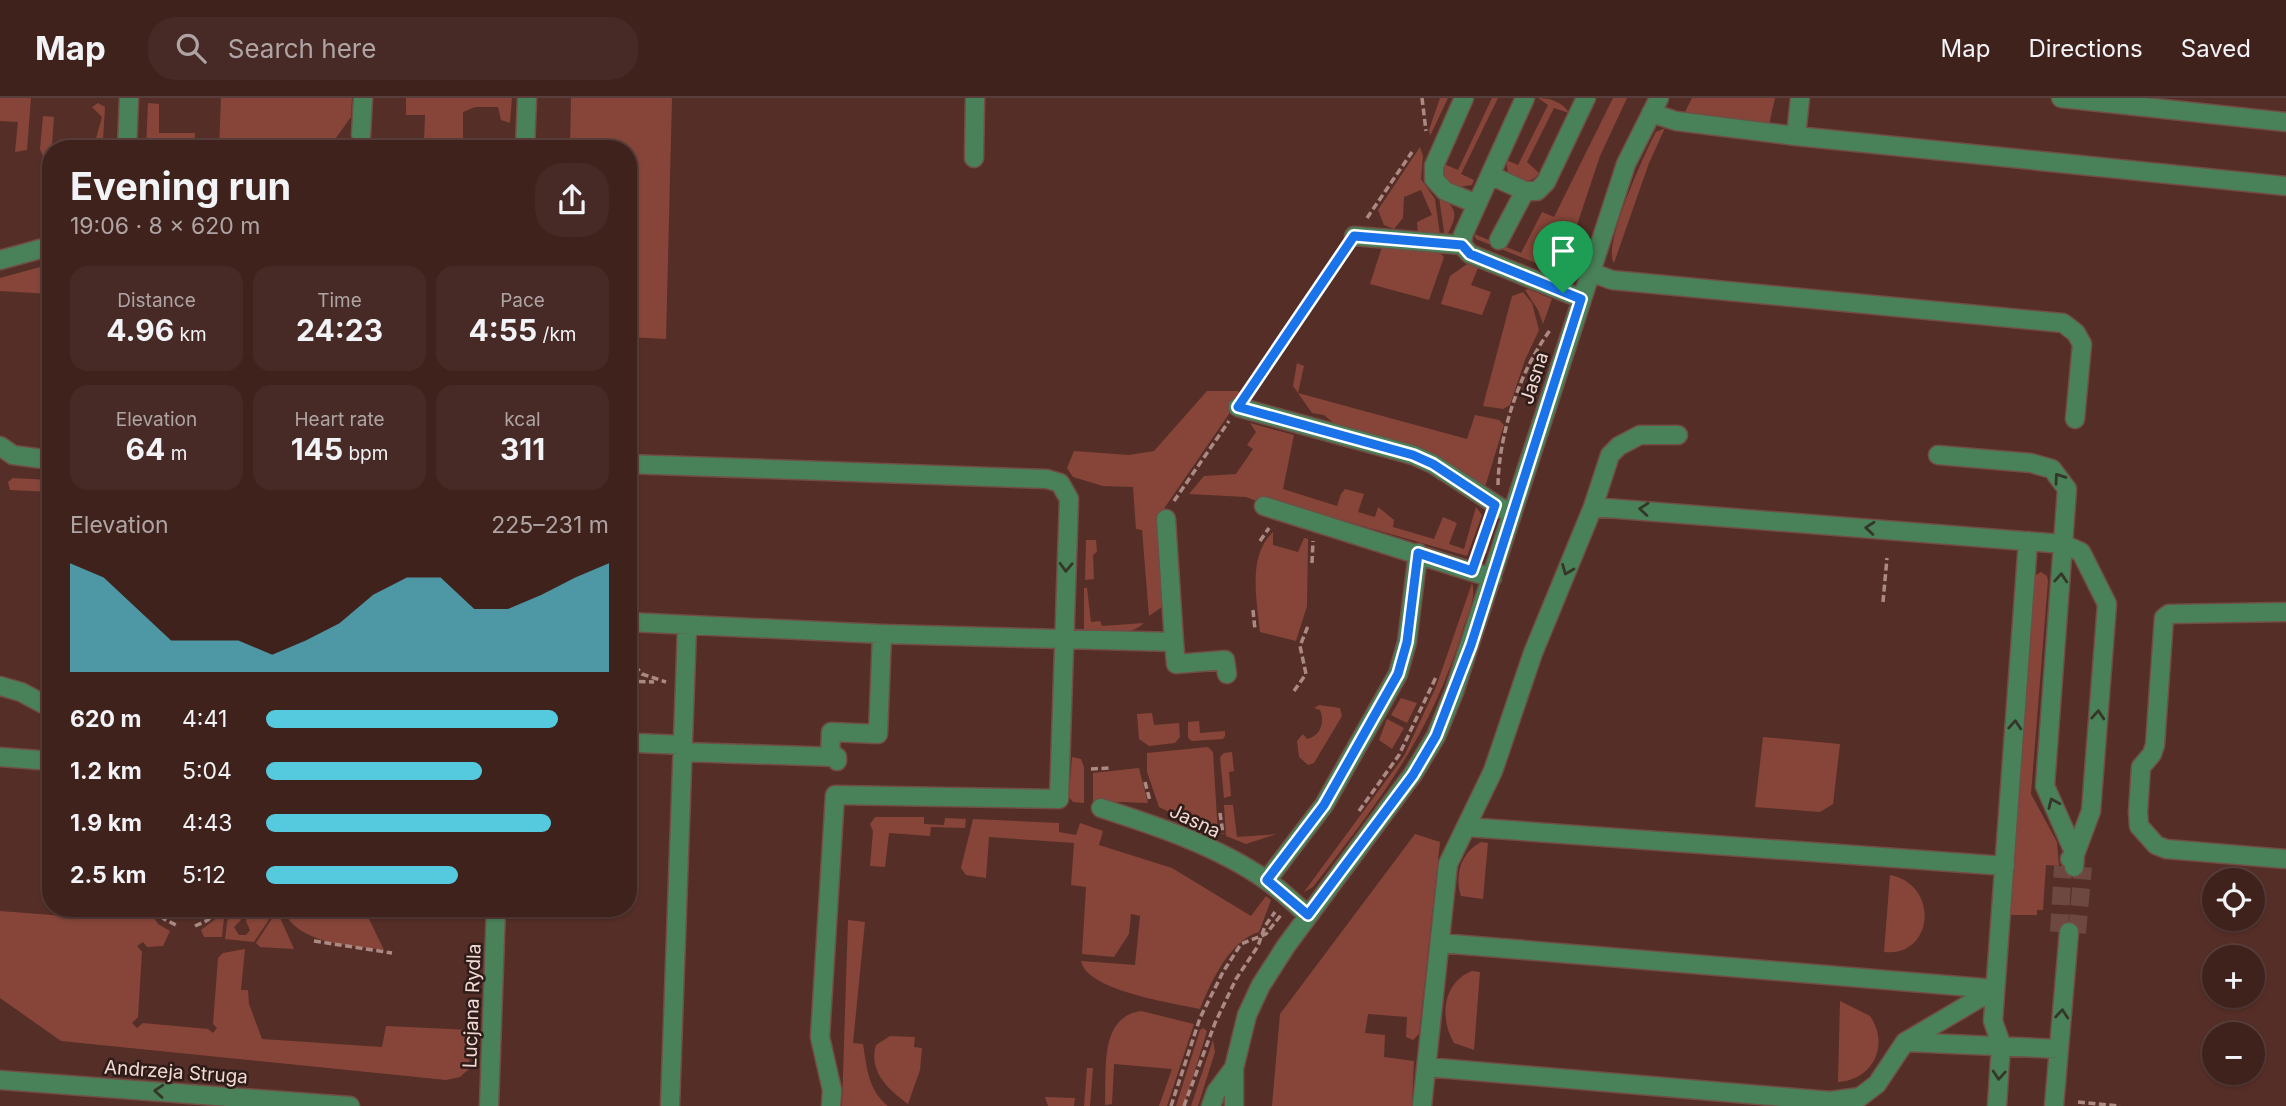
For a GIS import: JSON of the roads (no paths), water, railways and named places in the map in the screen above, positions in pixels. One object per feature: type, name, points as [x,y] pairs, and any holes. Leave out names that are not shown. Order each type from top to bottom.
[{"type":"street","points":[[128,140],[130,98]]},
{"type":"street","points":[[361,135],[363,98]]},
{"type":"street","points":[[525,140],[527,98]]},
{"type":"street","points":[[974,158],[975,98]]},
{"type":"street","points":[[1464,98],[1434,166],[1434,179],[1445,191],[1477,204]]},
{"type":"street","points":[[1462,245],[1477,204],[1525,98]]},
{"type":"street","points":[[1489,176],[1525,191],[1537,191],[1546,182],[1586,98]]},
{"type":"street","points":[[1796,136],[1800,98]]},
{"type":"street","points":[[2061,98],[2286,122]]},
{"type":"street","points":[[1655,106],[1676,121],[1796,136],[2286,186]]},
{"type":"street","name":"Jasna","points":[[1234,1106],[1234,1068],[1251,1004],[1308,915],[1395,800],[1436,736],[1471,645],[1626,164],[1655,106]]},
{"type":"street","points":[[1499,240],[1525,191]]},
{"type":"street","points":[[1354,236],[1462,245],[1470,254],[1581,299]]},
{"type":"street","points":[[0,260],[42,248]]},
{"type":"street","points":[[1590,272],[1612,280],[2063,323],[2076,333],[2082,344],[2076,419]]},
{"type":"street","points":[[1238,407],[1413,455],[1433,464],[1512,515]]},
{"type":"street","points":[[1422,1106],[1448,864],[1493,771],[1533,653],[1593,507],[1610,455],[1619,446],[1640,435],[1678,435]]},
{"type":"street","points":[[0,446],[13,455],[42,459]]},
{"type":"street","points":[[1593,507],[2063,544],[2081,552],[2107,604],[2091,811],[2074,864],[2045,786],[2063,544],[2067,489],[2052,468],[2031,463],[1938,455]]},
{"type":"street","points":[[637,464],[1047,479],[1060,483],[1069,499],[1059,799],[835,795],[820,1037],[832,1090],[831,1106]]},
{"type":"street","points":[[1264,506],[1492,578]]},
{"type":"street","points":[[1166,519],[1176,664],[1226,660],[1227,674]]},
{"type":"street","points":[[1997,1106],[2001,1044],[1993,1021],[2028,541]]},
{"type":"street","points":[[1267,880],[1324,805],[1398,674],[1407,642],[1418,553]]},
{"type":"street","points":[[2286,612],[2169,614],[2164,618],[2155,745],[2152,754],[2141,766],[2138,812],[2139,826],[2146,836],[2166,849],[2286,859]]},
{"type":"street","points":[[637,623],[882,634],[1174,642]]},
{"type":"street","points":[[670,1106],[687,627]]},
{"type":"street","points":[[637,743],[833,760],[831,732],[878,734],[882,634]]},
{"type":"street","points":[[0,686],[21,692],[42,703]]},
{"type":"street","points":[[0,757],[42,760]]},
{"type":"street","name":"Jasna","points":[[1101,808],[1167,829],[1267,880],[1284,906],[1308,915]]},
{"type":"street","points":[[1466,827],[2005,866]]},
{"type":"street","name":"Lucjana Rydla","points":[[489,1106],[496,917]]},
{"type":"street","points":[[2054,1106],[2069,933]]},
{"type":"street","points":[[1440,943],[1995,989]]},
{"type":"street","points":[[1426,1067],[1830,1101],[1860,1097],[1893,1063],[1905,1042],[1995,989]]},
{"type":"street","points":[[1905,1042],[2001,1044],[2059,1049]]},
{"type":"street","name":"Jasna","points":[[1211,1106],[1216,1092],[1234,1068]]},
{"type":"street","name":"Andrzeja Struga","points":[[0,1080],[350,1106]]},
{"type":"tunnel","points":[[2059,932],[2063,866]]},
{"type":"tunnel","points":[[2077,933],[2083,867]]}]
